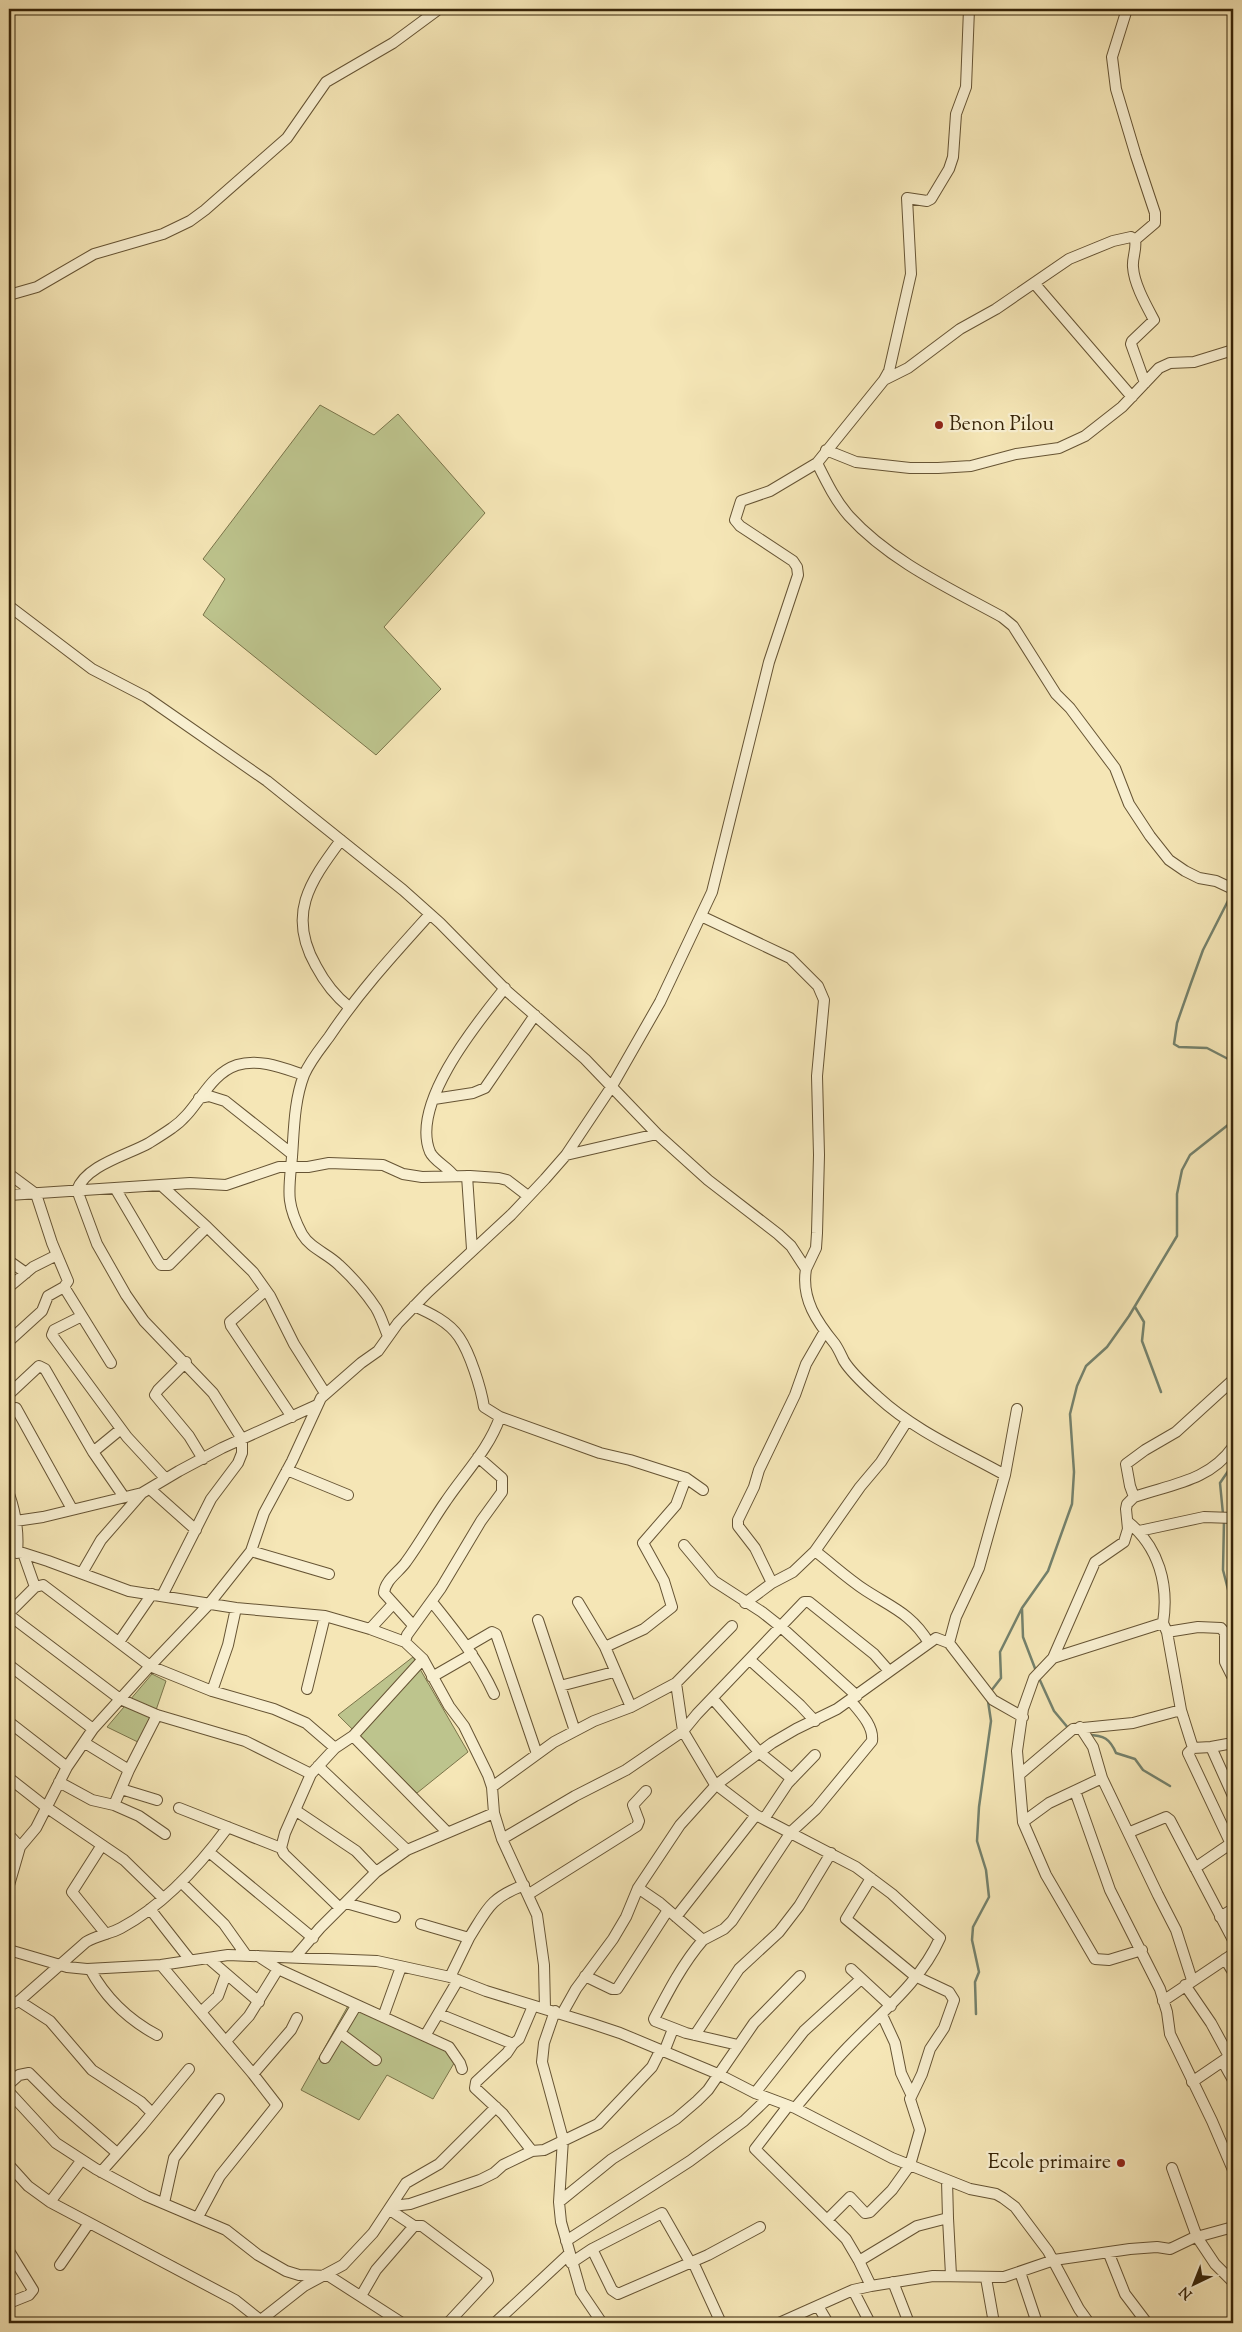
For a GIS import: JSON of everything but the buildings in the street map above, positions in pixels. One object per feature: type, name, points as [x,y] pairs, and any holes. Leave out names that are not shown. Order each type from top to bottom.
[{"type":"street","points":[[9,295],[37,287],[94,254],[163,234],[190,221],[287,138],[326,82],[393,43],[438,9]]},
{"type":"street","points":[[9,1885],[20,1847],[36,1828],[67,1767],[93,1729],[210,1604],[251,1551],[264,1513],[318,1405],[326,1393],[378,1351],[388,1336],[414,1306],[472,1249],[511,1215],[566,1155],[612,1086],[656,1011],[712,892],[768,662],[798,575],[797,567],[792,561],[740,526],[736,520],[741,502],[770,491],[817,463],[884,380],[889,371],[911,274],[907,198],[927,201],[931,199],[949,169],[953,157],[956,114],[966,87],[970,9]]},
{"type":"street","points":[[1127,9],[1112,57],[1116,89],[1155,212],[1155,223],[1135,240]]},
{"type":"street","points":[[884,380],[908,368],[960,329],[996,309],[1081,253],[1131,236],[1135,240],[1136,245],[1133,267],[1135,278],[1154,320],[1131,344],[1145,383]]},
{"type":"street","points":[[1034,283],[1132,397]]},
{"type":"street","points":[[826,450],[849,460],[910,468],[971,466],[1016,454],[1059,448],[1085,436],[1132,397],[1160,368],[1170,363],[1194,362],[1233,350]]},
{"type":"street","points":[[817,463],[829,488],[848,515],[879,544],[926,576],[1002,617],[1012,626],[1051,686],[1115,768],[1129,804],[1150,836],[1169,860],[1184,871],[1199,878],[1216,880],[1233,889]]},
{"type":"street","points":[[9,606],[92,669],[146,697],[267,781],[430,914],[505,988],[612,1086],[657,1134],[708,1180],[791,1246],[806,1269]]},
{"type":"street","points":[[341,840],[308,893],[301,923],[305,944],[314,963],[334,994],[349,1007]]},
{"type":"street","points":[[388,1336],[377,1309],[341,1267],[333,1259],[310,1245],[303,1235],[288,1202],[297,1101],[304,1075],[349,1007],[430,914]]},
{"type":"street","points":[[701,916],[790,958],[818,986],[824,1000],[816,1076],[819,1155],[816,1248],[806,1269],[804,1282],[806,1296],[825,1332],[840,1351],[845,1362],[878,1397],[907,1421],[1005,1475]]},
{"type":"street","points":[[454,1176],[444,1164],[432,1155],[427,1143],[429,1119],[434,1099],[456,1053],[505,988]]},
{"type":"street","points":[[434,1099],[485,1088],[535,1016]]},
{"type":"street","points":[[77,1190],[84,1178],[108,1162],[149,1143],[173,1127],[224,1071],[250,1062],[268,1064],[304,1075]]},
{"type":"street","points":[[199,1098],[209,1096],[225,1102],[292,1154]]},
{"type":"street","points":[[566,1155],[657,1134]]},
{"type":"street","points":[[9,1195],[190,1183],[226,1185],[279,1167],[291,1168],[329,1163],[383,1165],[402,1174],[413,1176],[486,1176],[507,1180],[528,1196]]},
{"type":"street","points":[[9,1174],[36,1194],[68,1281],[64,1287],[48,1296],[42,1311],[9,1341]]},
{"type":"street","points":[[467,1176],[472,1249]]},
{"type":"street","points":[[162,1186],[254,1272],[294,1344],[326,1393]]},
{"type":"street","points":[[115,1188],[161,1265],[169,1265],[207,1227]]},
{"type":"street","points":[[77,1190],[97,1244],[126,1295],[144,1321],[186,1362],[213,1393],[242,1439],[242,1453],[238,1463],[211,1499],[162,1596]]},
{"type":"street","points":[[9,1287],[26,1273],[57,1255]]},
{"type":"street","points":[[9,1261],[26,1273]]},
{"type":"street","points":[[64,1287],[111,1363]]},
{"type":"street","points":[[265,1291],[230,1322],[292,1416]]},
{"type":"street","points":[[414,1306],[433,1315],[459,1337],[478,1378],[484,1407],[500,1417],[600,1453],[630,1460],[686,1478],[703,1490]]},
{"type":"street","points":[[82,1316],[54,1330],[52,1335],[121,1429],[165,1478]]},
{"type":"street","points":[[772,1583],[755,1548],[738,1526],[738,1520],[754,1488],[759,1470],[795,1395],[806,1364],[825,1332]]},
{"type":"street","points":[[186,1362],[155,1395],[189,1436],[203,1459]]},
{"type":"street","points":[[9,1394],[39,1366],[42,1366],[92,1452],[124,1498]]},
{"type":"street","points":[[1134,1498],[1126,1464],[1145,1450],[1176,1432],[1233,1380]]},
{"type":"street","points":[[82,1573],[101,1540],[146,1491],[165,1478],[242,1439],[318,1405]]},
{"type":"street","points":[[16,1408],[72,1509]]},
{"type":"street","points":[[949,1643],[956,1617],[980,1568],[1005,1475],[1017,1409]]},
{"type":"street","points":[[414,1624],[384,1593],[384,1587],[404,1565],[446,1501],[478,1457],[500,1417]]},
{"type":"street","points":[[745,1603],[772,1583],[793,1572],[815,1552],[860,1487],[881,1462],[907,1421]]},
{"type":"street","points":[[92,1452],[121,1429]]},
{"type":"street","points":[[1142,1950],[1109,1960],[1095,1959],[1059,1900],[1022,1822],[1017,1752],[1019,1726],[1034,1678],[1054,1658],[1094,1562],[1124,1542],[1128,1530],[1127,1504],[1134,1498],[1194,1478],[1214,1469],[1233,1447]]},
{"type":"street","points":[[405,1642],[414,1624],[432,1602],[486,1514],[502,1492],[502,1478],[478,1457]]},
{"type":"street","points":[[287,1470],[348,1495]]},
{"type":"street","points":[[605,1647],[644,1629],[672,1607],[664,1580],[643,1543],[676,1505],[686,1478]]},
{"type":"street","points":[[146,1491],[196,1530]]},
{"type":"street","points":[[13,1521],[43,1517],[146,1491]]},
{"type":"street","points":[[9,1494],[16,1552],[34,1587]]},
{"type":"street","points":[[1139,1531],[1204,1517],[1233,1518]]},
{"type":"street","points":[[1128,1522],[1149,1542],[1163,1578],[1166,1606],[1165,1628],[1181,1710],[1193,1748]]},
{"type":"street","points":[[684,1545],[714,1582],[762,1612],[781,1627],[853,1698],[873,1734],[872,1741],[816,1809],[791,1832],[739,1912],[724,1929],[703,1940],[689,1958],[654,2019],[664,2026],[673,2029],[738,2045]]},
{"type":"street","points":[[251,1551],[329,1574]]},
{"type":"street","points":[[16,1552],[129,1590],[236,1608],[325,1616],[370,1629],[405,1642],[423,1659],[432,1677],[464,1726],[492,1787],[494,1813],[502,1839],[537,1915],[554,2011],[544,2044],[542,2062],[563,2139],[559,2202],[561,2222],[581,2292],[602,2323]]},
{"type":"street","points":[[815,1552],[864,1590],[907,1616],[920,1628],[930,1643]]},
{"type":"street","points":[[336,1748],[306,1723],[274,1709],[212,1691],[150,1666],[43,1585],[34,1587],[9,1614],[120,1699],[158,1715],[245,1741],[314,1770],[407,1850]]},
{"type":"street","points":[[119,1642],[152,1594]]},
{"type":"street","points":[[502,1839],[575,1796],[626,1770],[683,1731],[697,1714],[713,1700],[806,1601],[858,1640],[889,1671]]},
{"type":"street","points":[[432,1602],[470,1650],[494,1694]]},
{"type":"street","points":[[578,1602],[605,1647],[614,1672],[631,1707]]},
{"type":"street","points":[[370,1629],[393,1604]]},
{"type":"street","points":[[212,1691],[228,1645],[236,1608]]},
{"type":"street","points":[[307,1690],[325,1616]]},
{"type":"street","points":[[538,1620],[575,1731]]},
{"type":"street","points":[[492,1787],[554,1742],[594,1721],[631,1707],[676,1683],[732,1626]]},
{"type":"street","points":[[1054,1658],[1165,1628],[1221,1628],[1225,1634],[1225,1662],[1233,1678]]},
{"type":"street","points":[[432,1677],[470,1650],[487,1633],[492,1632],[496,1634],[537,1754]]},
{"type":"street","points":[[554,2011],[568,2000],[619,1928],[638,1888],[688,1815],[724,1779],[796,1729],[815,1721],[853,1698],[936,1638],[949,1643],[993,1700],[1023,1718]]},
{"type":"street","points":[[281,1848],[295,1810],[314,1770],[336,1748],[353,1736],[423,1659]]},
{"type":"street","points":[[750,1660],[815,1721]]},
{"type":"street","points":[[9,1665],[93,1729]]},
{"type":"street","points":[[560,1686],[614,1672]]},
{"type":"street","points":[[676,1683],[683,1731],[714,1783],[760,1817],[831,1852],[871,1878],[940,1938],[915,1976],[891,2006],[850,2045],[755,2149],[846,2239],[871,2286]]},
{"type":"street","points":[[713,1700],[760,1753],[792,1779]]},
{"type":"street","points":[[1019,1775],[1073,1729],[1133,1723],[1181,1710]]},
{"type":"street","points":[[114,1804],[129,1770],[158,1715]]},
{"type":"street","points":[[9,1722],[67,1767]]},
{"type":"street","points":[[1080,1727],[1093,1747],[1102,1778],[1130,1832],[1176,1930],[1189,1982],[1229,2058],[1233,2080]]},
{"type":"street","points":[[353,1736],[448,1832]]},
{"type":"street","points":[[84,1742],[129,1770]]},
{"type":"street","points":[[1195,1868],[1232,1843],[1193,1768],[1188,1753],[1193,1748],[1233,1743]]},
{"type":"street","points":[[1212,1747],[1233,1796]]},
{"type":"street","points":[[585,1976],[612,1989],[616,1989],[672,1914],[815,1755]]},
{"type":"street","points":[[9,1778],[46,1807],[124,1860],[163,1898]]},
{"type":"street","points":[[1022,1822],[1049,1803],[1102,1778]]},
{"type":"street","points":[[59,1782],[92,1800],[114,1804],[139,1816],[165,1834]]},
{"type":"street","points":[[120,1789],[157,1800]]},
{"type":"street","points":[[425,2036],[439,2014],[469,1938],[493,1901],[504,1893],[526,1890],[637,1826],[639,1821],[633,1805],[646,1791]]},
{"type":"street","points":[[1075,1791],[1110,1890],[1142,1950],[1164,2001],[1169,2032],[1212,2121],[1233,2170]]},
{"type":"street","points":[[179,1808],[281,1848],[343,1905],[395,1917]]},
{"type":"street","points":[[295,1810],[356,1851],[376,1872]]},
{"type":"street","points":[[296,1956],[376,1872],[407,1850],[494,1813]]},
{"type":"street","points":[[1130,1832],[1168,1817],[1233,1940]]},
{"type":"street","points":[[9,2006],[19,2001],[86,1942],[121,1928],[163,1898],[209,1852],[228,1826]]},
{"type":"street","points":[[9,1835],[20,1847]]},
{"type":"street","points":[[102,1845],[72,1892],[106,1934]]},
{"type":"street","points":[[209,1852],[313,1938]]},
{"type":"street","points":[[695,2035],[739,1969],[779,1932],[798,1906],[831,1852]]},
{"type":"street","points":[[827,2220],[850,2197],[865,2213],[870,2212],[892,2190],[910,2165],[920,2130],[910,2103],[911,2094],[922,2074],[930,2049],[944,2028],[954,2000],[948,1992],[915,1976],[846,1919],[871,1878]]},
{"type":"street","points":[[181,1882],[224,1924],[246,1955]]},
{"type":"street","points":[[638,1888],[703,1940]]},
{"type":"street","points":[[150,1908],[190,1960]]},
{"type":"street","points":[[1220,1917],[1233,1909]]},
{"type":"street","points":[[421,1924],[469,1938]]},
{"type":"street","points":[[9,1950],[60,1965],[90,1969],[161,1965],[190,1960],[246,1955],[377,1961],[454,1978],[533,2006],[620,2033],[718,2074],[755,2093],[792,2107],[892,2158],[970,2189],[996,2194],[1015,2207],[1032,2227],[1054,2260],[1079,2309],[1089,2323]]},
{"type":"street","points":[[258,1955],[278,1969],[449,2047],[462,2069]]},
{"type":"street","points":[[1164,2001],[1189,1982],[1229,1957],[1233,1972]]},
{"type":"street","points":[[208,1958],[259,2002]]},
{"type":"street","points":[[161,1965],[275,2101],[276,2108],[220,2176],[198,2217]]},
{"type":"street","points":[[383,2017],[401,1967]]},
{"type":"street","points":[[90,1969],[103,1990],[117,2004],[142,2027],[157,2035]]},
{"type":"street","points":[[226,2041],[250,2016],[278,1969]]},
{"type":"street","points":[[851,1969],[891,2006]]},
{"type":"street","points":[[201,2012],[218,1996],[226,1974]]},
{"type":"street","points":[[559,2202],[612,2159],[676,2119],[697,2101],[754,2022],[800,1976]]},
{"type":"street","points":[[755,2093],[810,2025],[861,1978]]},
{"type":"street","points":[[19,2001],[50,2022],[92,2070],[141,2102],[152,2113]]},
{"type":"street","points":[[325,2058],[356,2006]]},
{"type":"street","points":[[532,2151],[496,2108],[476,2088],[476,2082],[508,2054],[513,2044],[519,2039],[533,2006]]},
{"type":"street","points":[[439,2014],[513,2044]]},
{"type":"street","points":[[882,2015],[895,2043],[901,2073],[911,2094]]},
{"type":"street","points":[[253,2074],[291,2030],[297,2018]]},
{"type":"street","points":[[391,2208],[410,2204],[480,2180],[532,2151],[544,2150],[563,2139],[591,2128],[602,2120],[652,2067],[673,2029]]},
{"type":"street","points":[[340,2034],[376,2060]]},
{"type":"street","points":[[1192,2082],[1229,2058]]},
{"type":"street","points":[[101,2172],[189,2069]]},
{"type":"street","points":[[9,2084],[19,2075],[28,2073],[58,2102],[117,2153]]},
{"type":"street","points":[[9,2092],[56,2143],[81,2161],[164,2203],[226,2230],[258,2255],[286,2271],[299,2275],[329,2276],[402,2323]]},
{"type":"street","points":[[566,2241],[690,2161],[744,2121],[768,2098]]},
{"type":"street","points":[[164,2203],[174,2158],[219,2099]]},
{"type":"street","points":[[9,2165],[28,2186],[50,2202],[235,2300],[260,2322],[304,2286],[343,2265],[351,2258],[391,2208],[406,2183],[445,2159],[496,2108]]},
{"type":"street","points":[[50,2202],[81,2161]]},
{"type":"street","points":[[1172,2168],[1196,2236],[1215,2264],[1233,2282]]},
{"type":"street","points":[[947,2180],[951,2275]]},
{"type":"street","points":[[391,2208],[414,2226],[428,2229],[486,2274],[488,2280],[448,2323]]},
{"type":"street","points":[[495,2323],[570,2258],[592,2249],[662,2213],[691,2262],[721,2323]]},
{"type":"street","points":[[859,2261],[917,2226],[948,2218]]},
{"type":"street","points":[[60,2265],[90,2222]]},
{"type":"street","points":[[361,2296],[376,2270],[414,2226]]},
{"type":"street","points":[[592,2249],[612,2290],[618,2294],[733,2243],[760,2227]]},
{"type":"street","points":[[784,2322],[853,2290],[871,2286],[933,2276],[1004,2277],[1054,2260],[1109,2254],[1130,2249],[1170,2249],[1196,2236],[1233,2227]]},
{"type":"street","points":[[9,2251],[33,2290],[29,2295],[9,2303]]},
{"type":"street","points":[[1109,2254],[1125,2294],[1147,2323]]},
{"type":"street","points":[[1020,2272],[1037,2323]]},
{"type":"street","points":[[986,2278],[994,2323]]},
{"type":"street","points":[[893,2282],[909,2323]]},
{"type":"street","points":[[853,2290],[870,2323]]},
{"type":"street","points":[[818,2306],[828,2323]]},
{"type":"green space","points":[[320,405],[374,435],[398,414],[485,513],[384,627],[441,689],[376,755],[203,615],[225,579],[203,559]]},
{"type":"green space","points":[[413,1657],[468,1752],[417,1793],[338,1715]]},
{"type":"green space","points":[[152,1674],[166,1681],[144,1745],[107,1727]]},
{"type":"green space","points":[[349,2004],[460,2053],[433,2099],[387,2075],[359,2120],[301,2090]]},
{"type":"waterway","points":[[1233,891],[1203,950],[1177,1023],[1174,1044],[1179,1047],[1207,1048],[1232,1061],[1233,1064]]},
{"type":"waterway","points":[[991,1691],[1001,1678],[1000,1652],[1022,1608],[1048,1571],[1072,1504],[1074,1472],[1070,1414],[1077,1386],[1086,1366],[1107,1347],[1129,1316],[1177,1236],[1177,1194],[1182,1170],[1190,1155],[1233,1121]]},
{"type":"waterway","points":[[1135,1307],[1144,1322],[1142,1341],[1161,1392]]},
{"type":"waterway","points":[[1223,1514],[1220,1483],[1233,1464]]},
{"type":"waterway","points":[[1224,1520],[1223,1570],[1233,1609]]},
{"type":"waterway","points":[[1022,1609],[1023,1637],[1036,1671]]},
{"type":"waterway","points":[[1038,1676],[1054,1711],[1069,1729]]},
{"type":"waterway","points":[[976,2014],[975,1982],[979,1972],[972,1940],[973,1927],[989,1897],[986,1870],[977,1841],[979,1807],[991,1721],[988,1701]]},
{"type":"waterway","points":[[1088,1735],[1106,1739],[1116,1753],[1135,1759],[1143,1770],[1170,1786]]},
{"type":"place","name":"Benon Pilou","points":[[939,425]]},
{"type":"place","name":"Ecole primaire","points":[[1121,2163]]}]
